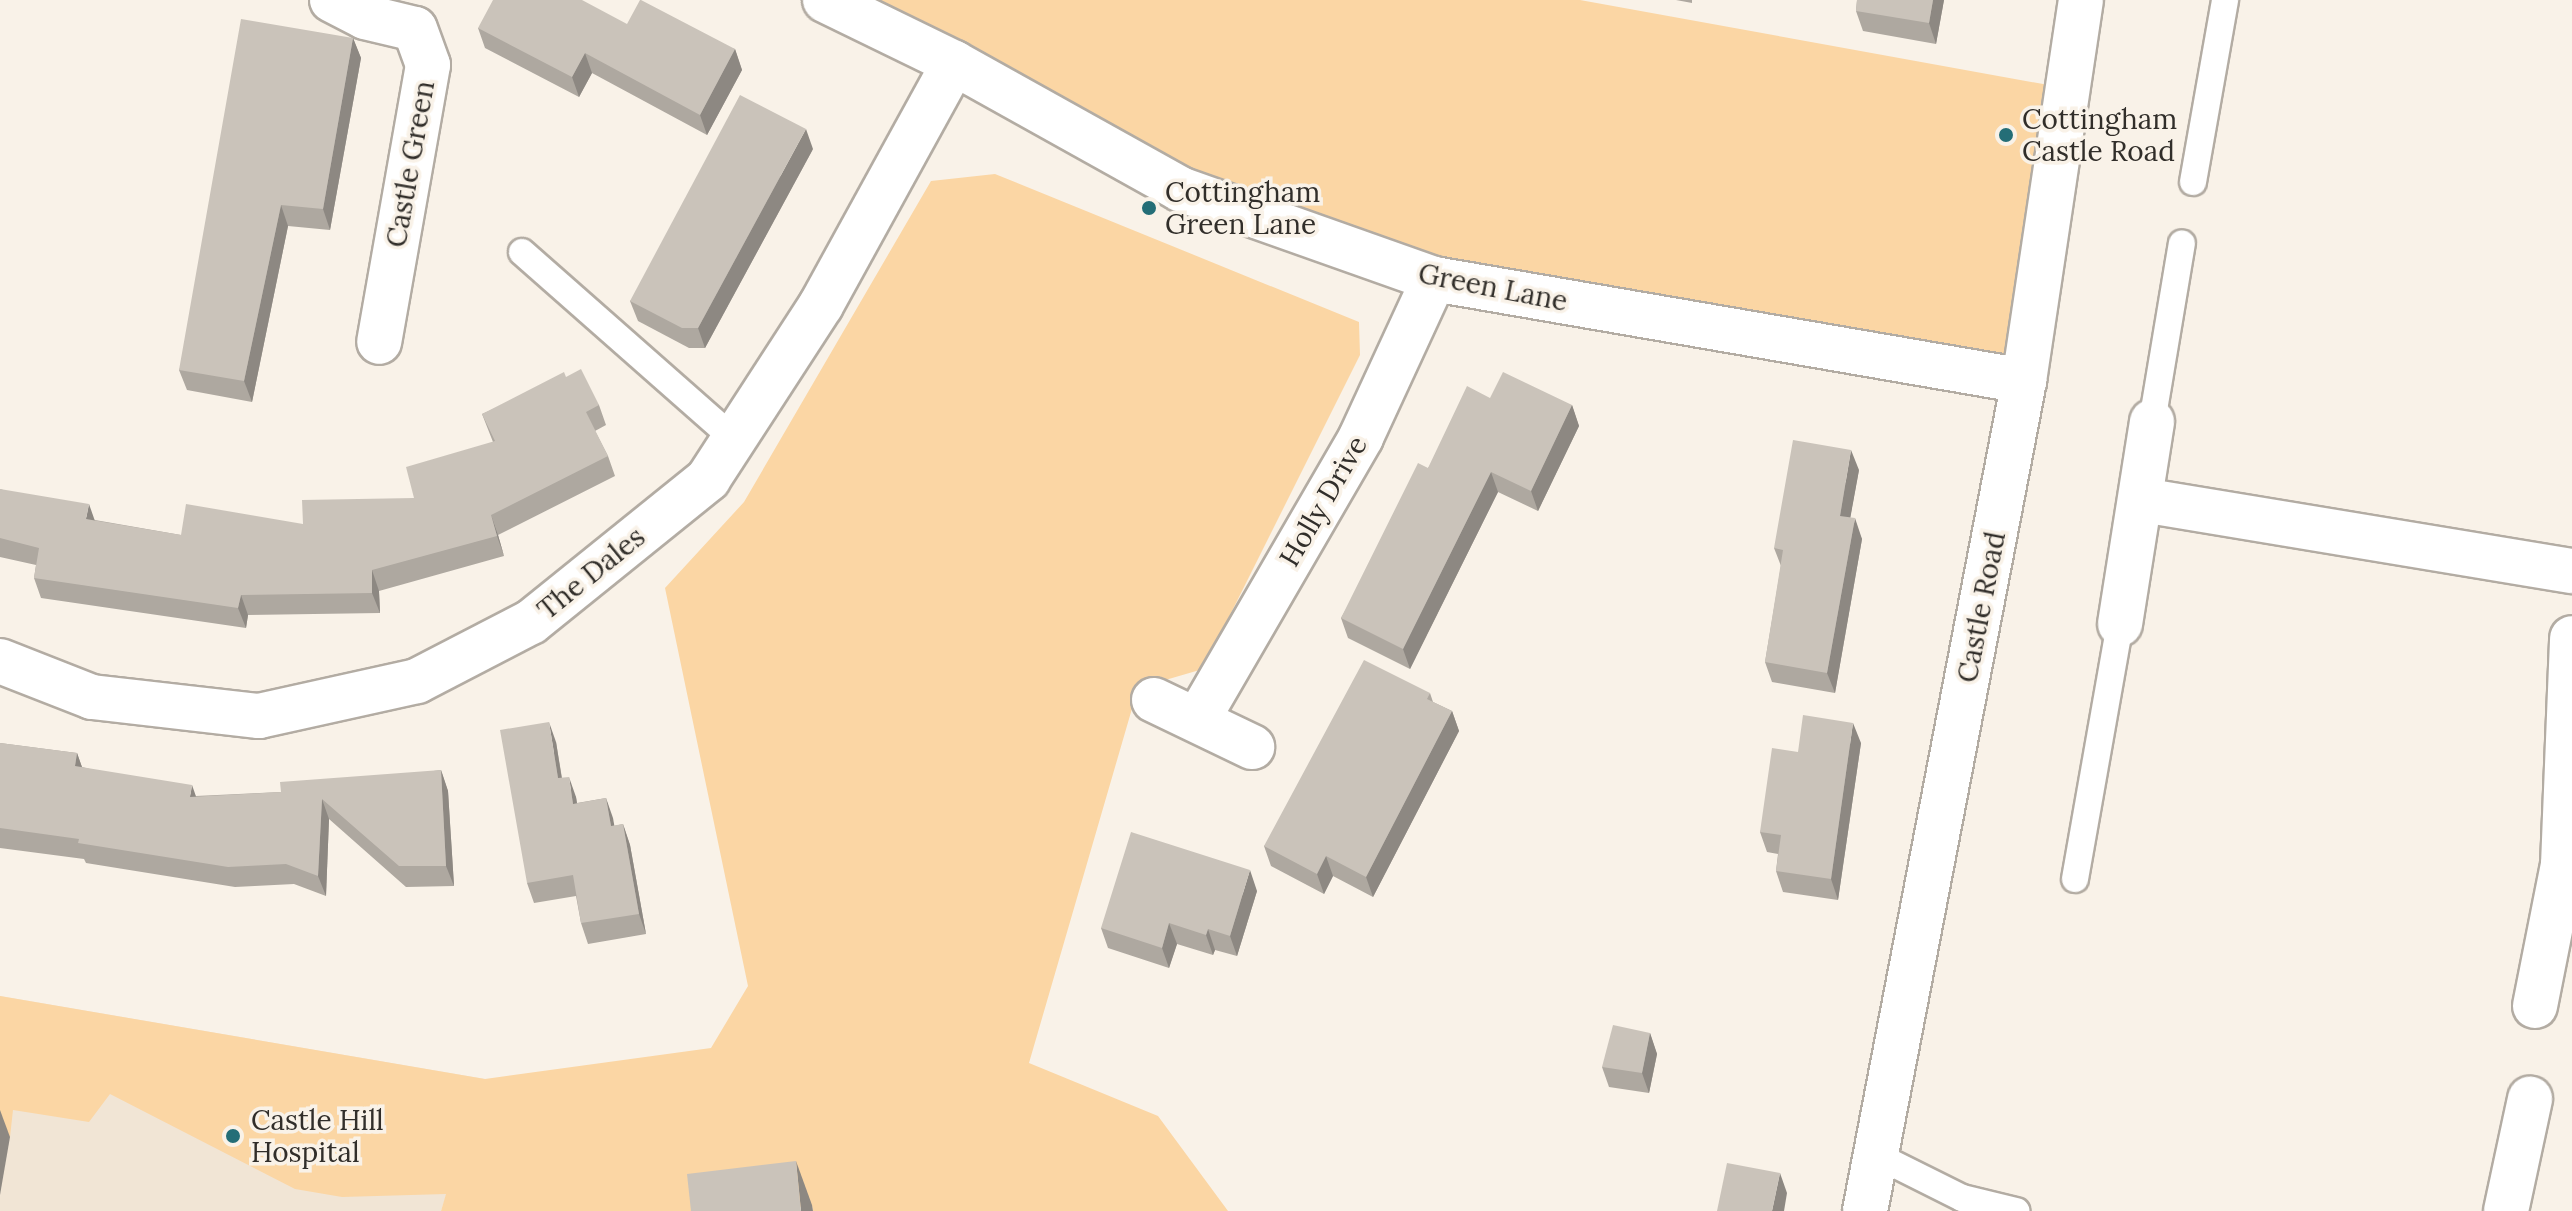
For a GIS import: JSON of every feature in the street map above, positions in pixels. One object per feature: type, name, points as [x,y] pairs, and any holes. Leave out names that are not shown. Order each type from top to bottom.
[{"type":"street","name":"Castle Green","points":[[332,0],[365,17],[415,29],[428,65],[379,342]]},
{"type":"street","name":"Green Lane","points":[[825,0],[954,63],[1180,189],[1434,279],[2024,381]]},
{"type":"street","name":"Castle Road","points":[[1865,1211],[2024,381],[2081,0]]},
{"type":"street","name":"The Dales","points":[[0,661],[92,697],[259,716],[417,681],[531,622],[708,479],[821,305],[954,63]]},
{"type":"street","name":"Holly Drive","points":[[1199,717],[1361,437],[1434,279]]},
{"type":"street","points":[[2120,624],[2152,422]]},
{"type":"street","points":[[2142,500],[2572,571]]},
{"type":"street","points":[[2535,1006],[2567,866],[2572,638]]},
{"type":"street","points":[[1154,700],[1199,717],[1252,747]]},
{"type":"street","points":[[2506,1211],[2530,1099]]},
{"type":"lane","points":[[2193,182],[2225,0]]},
{"type":"lane","points":[[2152,422],[2182,243]]},
{"type":"lane","points":[[522,252],[734,439]]},
{"type":"lane","points":[[2075,879],[2120,624]]},
{"type":"lane","points":[[1876,1155],[1988,1209],[2016,1211]]},
{"type":"shaded area","points":[[825,0],[1580,0],[2065,88],[2024,381],[1434,279],[1180,189]]},
{"type":"shaded area","points":[[995,174],[1359,322],[1360,355],[1203,669],[1138,688],[1029,1063],[1158,1116],[1228,1211],[813,1211],[812,1206],[765,1211],[441,1211],[446,1194],[342,1197],[295,1189],[110,1094],[89,1122],[13,1110],[10,1137],[0,1135],[0,996],[485,1079],[711,1048],[748,986],[665,588],[744,502],[931,181]]},
{"type":"shaded area","name":"Castle Hill Hospital","points":[[0,996],[485,1079],[441,1211],[0,1211]]},
{"type":"building","points":[[493,0],[582,0],[627,24],[641,0],[735,49],[700,115],[585,53],[572,77],[478,28]]},
{"type":"building","points":[[1857,0],[1933,0],[1929,23],[1856,11]]},
{"type":"building","points":[[241,19],[353,38],[323,209],[281,205],[244,381],[179,370]]},
{"type":"building","points":[[740,95],[806,129],[698,328],[682,328],[630,301]]},
{"type":"building","points":[[581,369],[599,405],[586,412],[608,456],[491,515],[497,536],[372,570],[372,593],[241,595],[238,608],[34,578],[39,548],[0,538],[0,489],[89,504],[86,519],[181,535],[186,504],[303,524],[302,500],[414,498],[406,467],[495,441],[482,414],[564,372],[566,377]]},
{"type":"building","points":[[1503,372],[1572,405],[1531,491],[1491,472],[1403,649],[1341,618],[1418,463],[1428,468],[1467,386],[1490,398]]},
{"type":"building","points":[[1793,440],[1851,450],[1840,516],[1855,518],[1827,673],[1765,662],[1783,550],[1774,548]]},
{"type":"building","points":[[1364,660],[1430,693],[1427,699],[1452,711],[1366,877],[1326,856],[1317,874],[1264,846]]},
{"type":"building","points":[[1803,715],[1853,723],[1831,879],[1776,871],[1781,835],[1760,832],[1772,748],[1798,752]]},
{"type":"building","points":[[549,722],[558,778],[569,777],[573,804],[606,798],[611,826],[623,824],[639,914],[581,923],[573,875],[527,883],[500,730]]},
{"type":"building","points":[[0,743],[77,753],[75,766],[192,785],[190,797],[281,792],[280,782],[441,770],[446,866],[399,866],[322,799],[318,876],[286,864],[228,867],[78,843],[79,839],[0,828]]},
{"type":"building","points":[[1131,832],[1250,870],[1230,936],[1208,929],[1206,935],[1169,923],[1162,948],[1101,928]]},
{"type":"building","points":[[1613,1025],[1650,1033],[1642,1073],[1602,1067]]},
{"type":"building","points":[[796,1161],[801,1211],[691,1211],[687,1174]]},
{"type":"building","points":[[1727,1163],[1780,1173],[1772,1211],[1717,1211]]},
{"type":"place","name":"Cottingham Castle Road","points":[[2006,135]]},
{"type":"place","name":"Cottingham Green Lane","points":[[1149,208]]},
{"type":"place","name":"Castle Hill Hospital","points":[[233,1136]]}]
